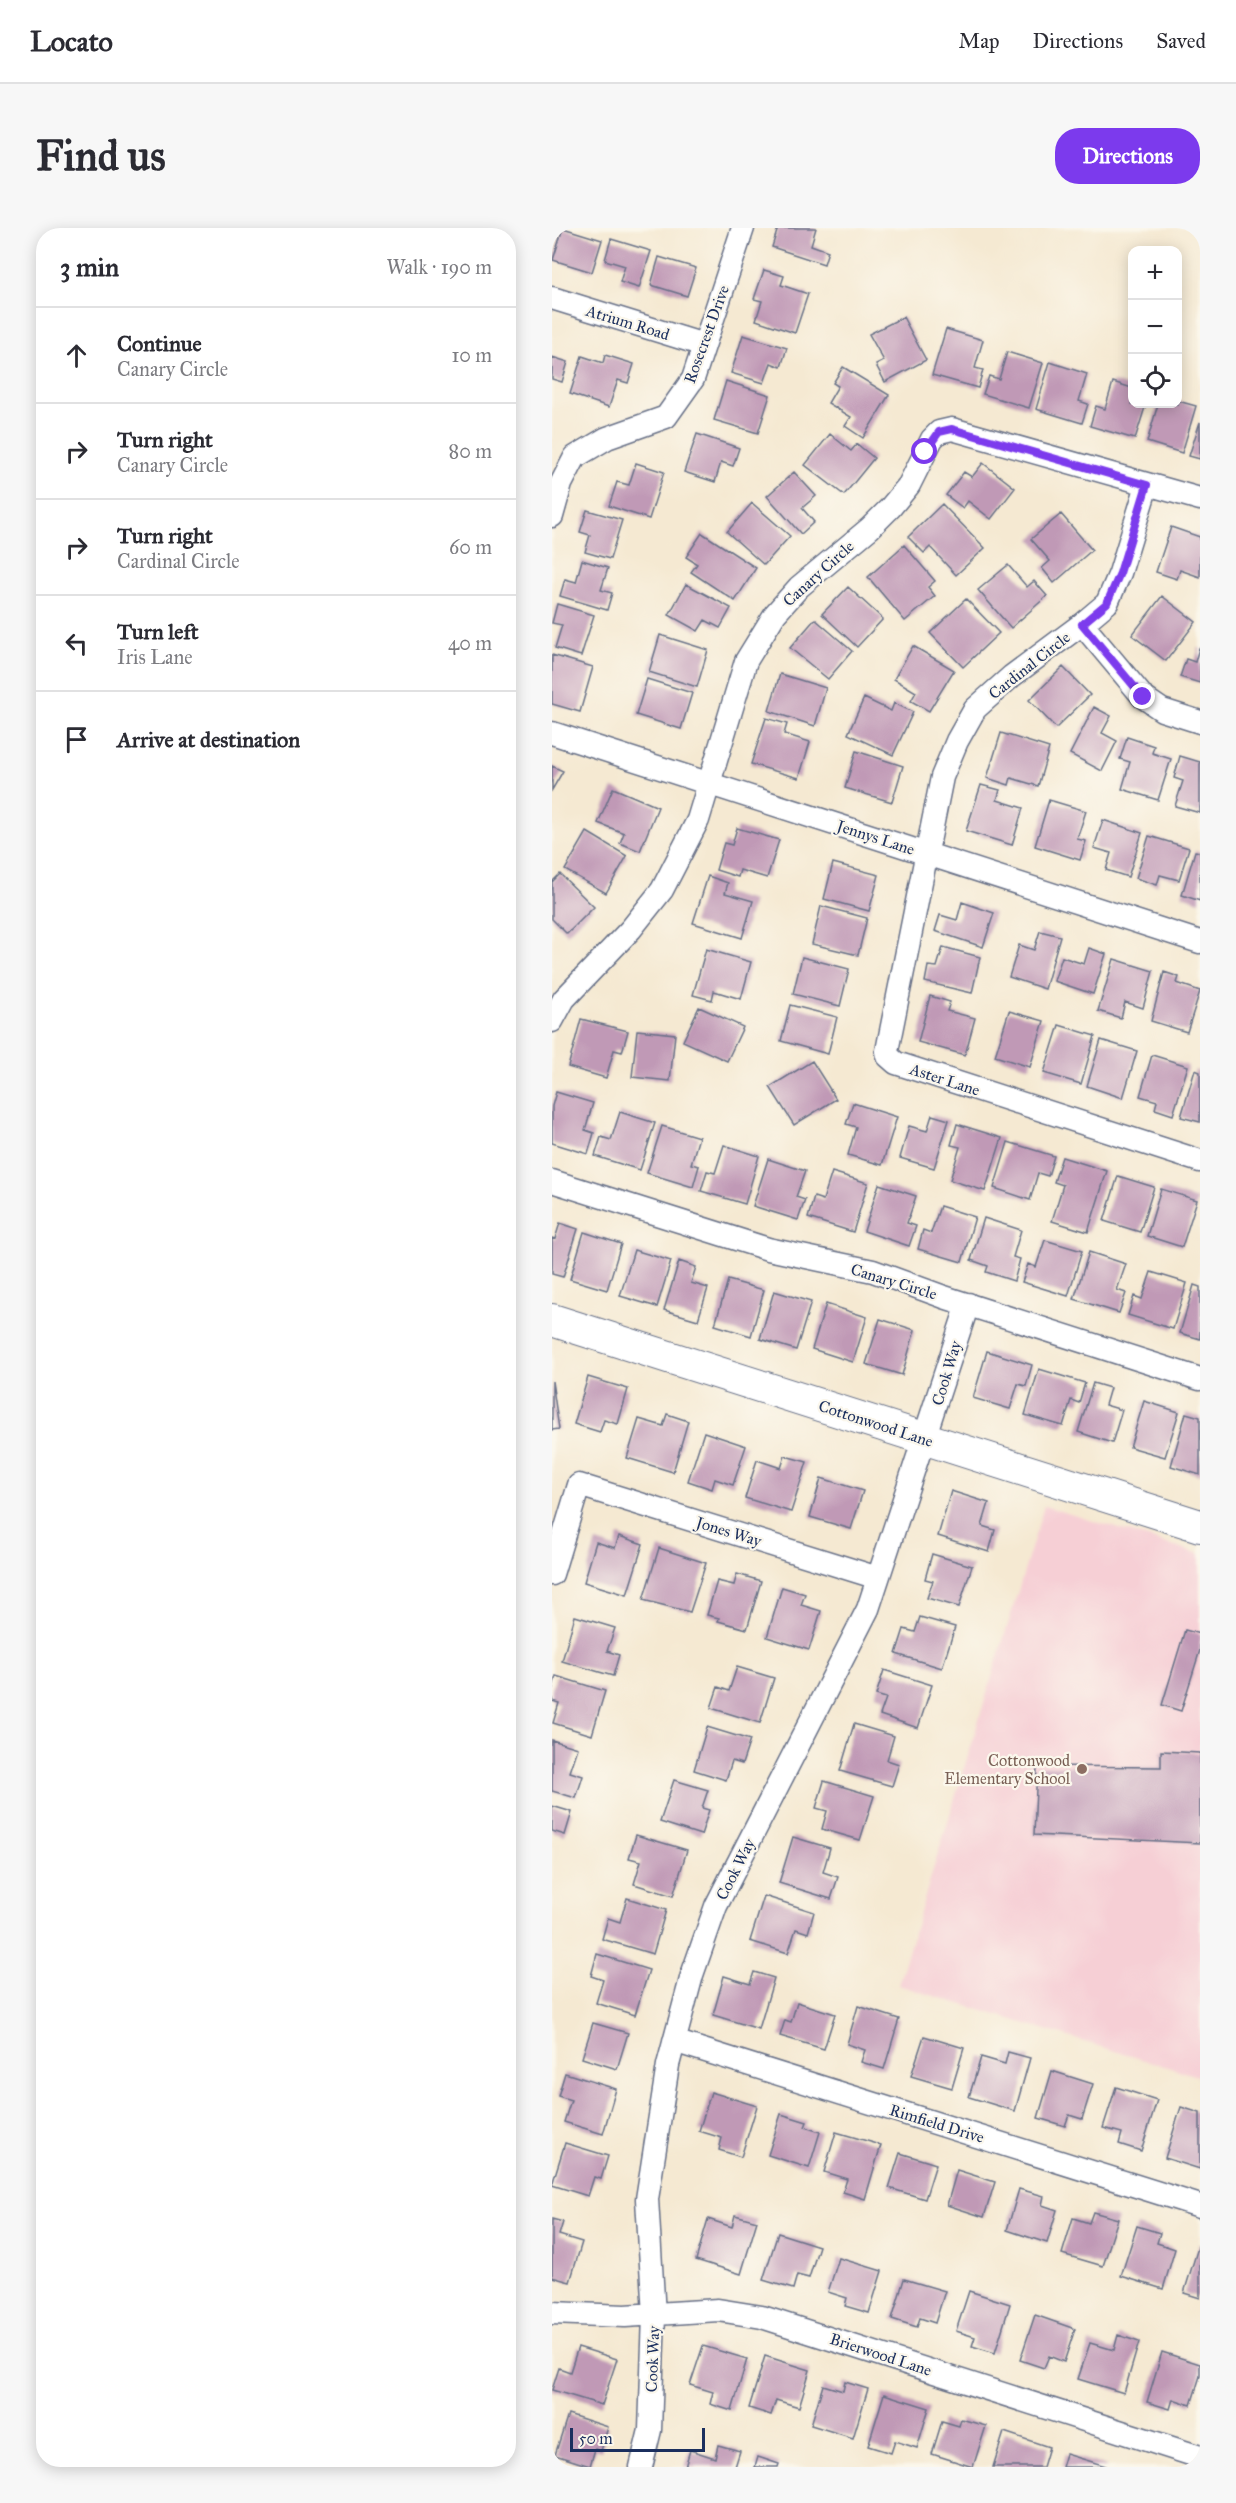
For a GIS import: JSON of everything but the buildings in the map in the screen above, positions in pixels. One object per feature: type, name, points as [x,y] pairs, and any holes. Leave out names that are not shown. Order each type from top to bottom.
[{"type":"main road","name":"Cottonwood Lane","points":[[552,1320],[1200,1526]]},
{"type":"street","name":"Rosecrest Drive","points":[[552,515],[561,484],[575,457],[607,438],[666,417],[693,379],[743,228]]},
{"type":"street","name":"Atrium Road","points":[[552,298],[704,345]]},
{"type":"street","name":"Canary Circle","points":[[552,1021],[564,999],[631,929],[662,890],[698,820],[746,661],[775,614],[799,587],[890,508],[909,485],[932,439],[939,432],[952,429],[1200,499]]},
{"type":"street","name":"Cardinal Circle","points":[[927,855],[942,777],[961,733],[975,709],[1012,676],[1107,603],[1120,573],[1147,485]]},
{"type":"street","points":[[1082,624],[1143,697],[1162,710],[1200,722]]},
{"type":"street","name":"Jennys Lane","points":[[552,733],[1200,942]]},
{"type":"street","name":"Aster Lane","points":[[927,855],[887,1045],[888,1056],[892,1060],[1200,1161]]},
{"type":"street","name":"Canary Circle","points":[[552,1181],[768,1250],[873,1271],[1200,1379]]},
{"type":"street","name":"Cook Way","points":[[641,2467],[650,2430],[654,2315],[647,2199],[657,2127],[674,2041],[692,1975],[716,1906],[868,1609],[926,1438],[968,1304]]},
{"type":"street","name":"Jones Way","points":[[552,1574],[579,1485],[878,1578]]},
{"type":"street","name":"Rimfield Drive","points":[[674,2041],[1200,2206]]},
{"type":"street","name":"Brierwood Lane","points":[[552,2313],[654,2315],[718,2310],[762,2317],[1200,2457]]},
{"type":"shaded area","name":"Cottonwood Elementary School","points":[[1044,1506],[1200,1554],[1200,2077],[898,1985]]},
{"type":"place","name":"Cottonwood Elementary School","points":[[1082,1769]]},
{"type":"route","points":[[925,452],[939,432],[952,429],[1147,485],[1120,573],[1107,603],[1082,624],[1143,697]]}]
